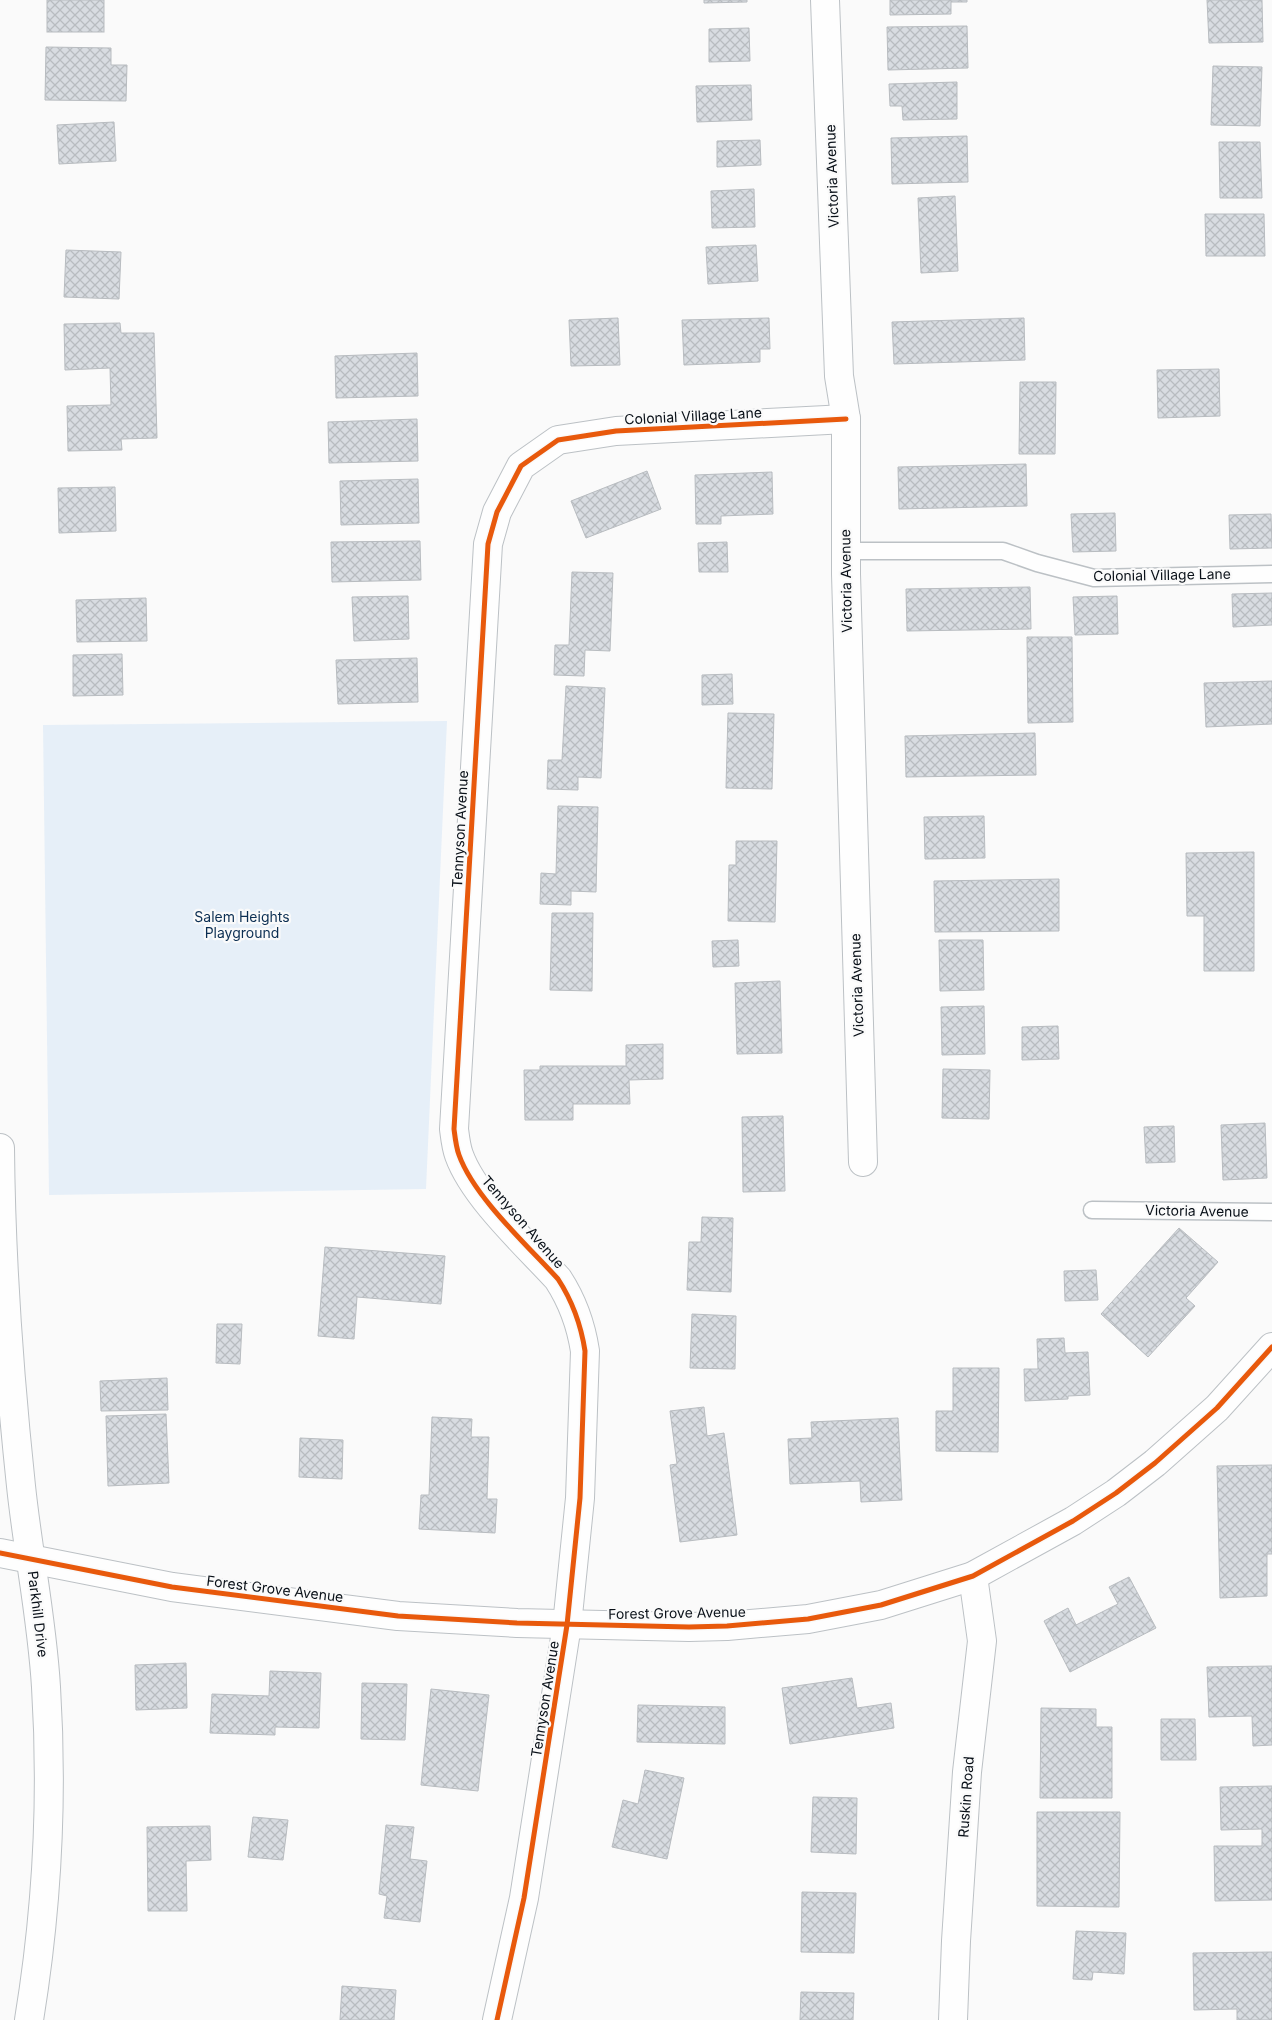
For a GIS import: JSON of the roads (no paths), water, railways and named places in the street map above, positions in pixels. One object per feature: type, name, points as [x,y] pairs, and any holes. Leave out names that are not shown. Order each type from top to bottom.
[{"type":"street","name":"Victoria Avenue","points":[[825,0],[839,376],[846,419],[846,551],[863,1162]]},
{"type":"street","name":"Colonial Village Lane","points":[[521,466],[558,440],[607,433],[846,419]]},
{"type":"street","name":"Tennyson Avenue","points":[[497,2020],[524,1898],[567,1624],[580,1498],[585,1351],[581,1327],[568,1295],[558,1280],[486,1199],[470,1177],[459,1154],[454,1128],[488,544],[498,512],[521,466]]},
{"type":"street","name":"Parkhill Drive","points":[[0,1148],[0,1221],[6,1313],[21,1487],[42,1632],[46,1686],[49,1811],[38,1970],[30,2020]]},
{"type":"street","name":"Forest Grove Avenue","points":[[0,1553],[172,1587],[398,1616],[517,1624],[690,1627],[727,1626],[808,1619],[881,1604],[973,1576],[1073,1521],[1116,1493],[1155,1463],[1216,1408],[1272,1347]]},
{"type":"street","name":"Ruskin Road","points":[[953,2020],[967,1772],[982,1641],[973,1576]]},
{"type":"lane","name":"Colonial Village Lane","points":[[846,551],[1003,551],[1037,563],[1094,578],[1272,574]]},
{"type":"lane","name":"Victoria Avenue","points":[[1092,1210],[1272,1212]]},
{"type":"park label","name":"Salem Heights Playground","points":[[242,926]]}]
